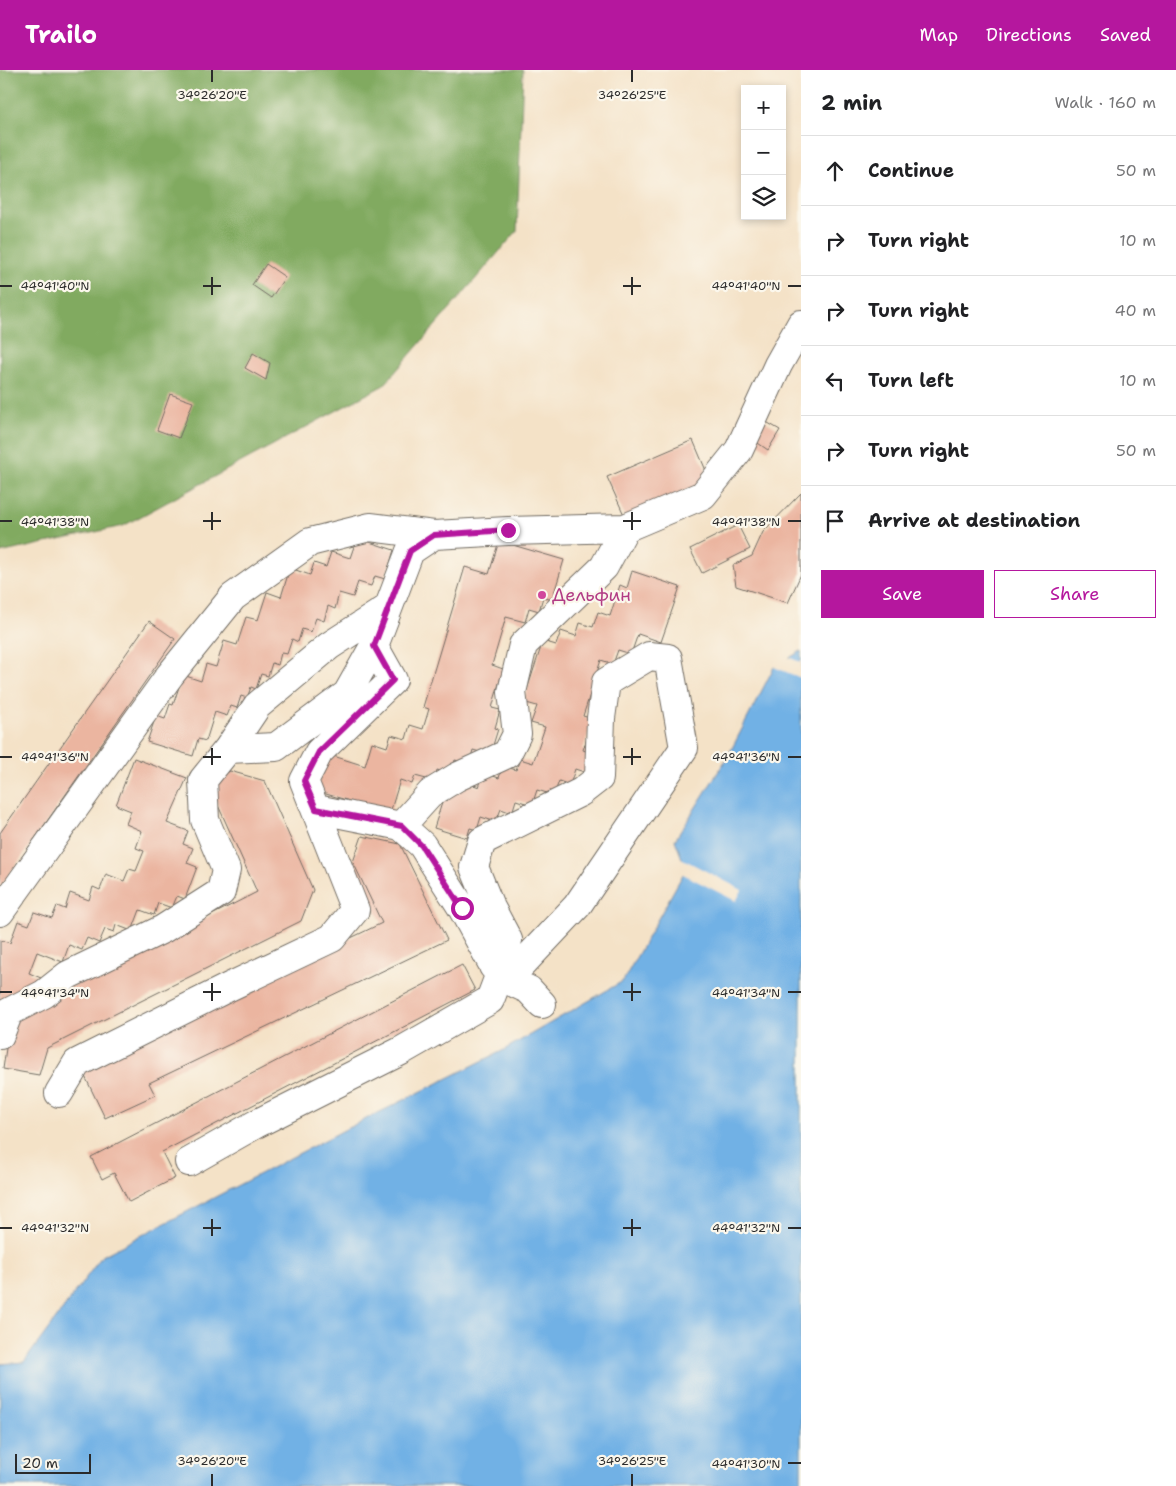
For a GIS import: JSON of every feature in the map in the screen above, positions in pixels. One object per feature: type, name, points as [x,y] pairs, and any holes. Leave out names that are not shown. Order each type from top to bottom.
[{"type":"lane","points":[[0,912],[170,675],[233,597],[310,542],[370,527],[434,535],[508,530],[625,528],[703,495],[739,450],[778,365],[801,324]]},
{"type":"lane","points":[[402,826],[431,793],[457,777],[507,754],[517,734],[512,692],[523,644],[604,567],[625,528]]},
{"type":"lane","points":[[228,749],[276,747],[347,694],[374,646],[410,551],[434,535]]},
{"type":"lane","points":[[0,1035],[9,1012],[44,994],[68,975],[163,928],[221,892],[226,870],[205,820],[203,780],[228,749],[257,706],[329,646],[388,608]]},
{"type":"lane","points":[[59,1093],[77,1063],[228,987],[332,938],[355,910],[304,781],[319,752],[393,680],[374,646]]},
{"type":"lane","points":[[189,1162],[256,1124],[400,1051],[490,1000],[500,974],[508,940],[489,904],[474,867],[482,841],[581,792],[599,778],[601,718],[606,682],[649,656],[668,658],[684,748],[577,906],[500,974]]},
{"type":"lane","points":[[316,809],[402,826],[422,846],[462,908],[500,974],[529,990],[542,1004]]},
{"type":"green space","points":[[0,70],[523,70],[517,231],[384,385],[123,526],[0,553]]},
{"type":"water","points":[[801,651],[801,1486],[0,1486],[0,1364],[24,1362],[102,1256],[346,1129],[502,1051],[623,981],[686,869],[675,840],[727,758],[774,667]]},
{"type":"pier","points":[[787,657],[801,662],[801,678],[774,667],[776,663]]},
{"type":"pier","points":[[679,857],[742,890],[736,901],[681,873],[683,869]]},
{"type":"building","points":[[266,264],[285,277],[271,298],[252,285]]},
{"type":"building","points":[[253,353],[270,363],[266,380],[245,368]]},
{"type":"building","points":[[170,394],[193,402],[179,438],[157,430]]},
{"type":"building","points":[[763,420],[780,430],[768,450],[752,439]]},
{"type":"building","points":[[693,440],[710,480],[625,517],[607,477]]},
{"type":"building","points":[[801,493],[801,574],[788,603],[736,586],[733,565],[752,556],[763,532]]},
{"type":"building","points":[[738,525],[750,549],[702,573],[690,549]]},
{"type":"building","points":[[357,538],[394,550],[385,579],[375,576],[371,586],[358,582],[353,597],[339,593],[335,609],[328,606],[324,621],[316,618],[311,632],[302,629],[298,642],[292,639],[287,654],[281,653],[278,665],[272,663],[268,676],[261,674],[256,689],[251,687],[247,698],[241,696],[237,708],[231,706],[227,716],[215,712],[206,741],[198,739],[193,756],[147,742],[156,716],[165,719],[170,704],[173,705],[183,675],[201,681],[206,664],[216,667],[224,641],[237,645],[246,617],[258,620],[267,592],[281,597],[290,568],[310,575],[314,563],[326,567],[331,552],[350,558]]},
{"type":"building","points":[[499,541],[564,560],[552,600],[543,597],[539,611],[529,608],[525,622],[506,617],[492,665],[503,669],[492,708],[500,710],[495,728],[498,729],[490,755],[473,750],[469,764],[455,760],[451,774],[437,770],[434,781],[415,776],[412,784],[400,780],[390,813],[316,791],[327,754],[365,766],[372,742],[387,747],[391,735],[406,739],[410,725],[423,729],[429,709],[423,707],[465,567],[489,574]]},
{"type":"building","points":[[632,571],[680,587],[661,642],[638,634],[631,654],[618,650],[613,664],[601,660],[583,716],[593,719],[583,750],[593,754],[587,773],[575,769],[570,785],[559,781],[554,795],[537,790],[532,805],[516,800],[512,813],[501,809],[496,822],[481,817],[477,830],[470,828],[467,838],[434,828],[447,787],[463,781],[479,787],[484,773],[499,778],[503,766],[516,770],[520,759],[533,763],[545,727],[531,723],[537,706],[523,702],[543,641],[556,645],[561,631],[576,636],[580,623],[593,627],[598,612],[610,616],[620,585],[627,588]]},
{"type":"building","points":[[149,621],[175,639],[0,888],[0,833]]},
{"type":"building","points":[[134,758],[187,778],[167,823],[188,831],[183,844],[193,848],[187,863],[197,867],[185,899],[177,896],[172,908],[158,903],[154,915],[140,910],[132,931],[116,925],[114,932],[105,929],[99,943],[87,938],[82,950],[69,945],[63,962],[37,952],[29,973],[41,978],[34,996],[20,990],[14,1004],[0,1009],[0,940],[10,943],[18,921],[29,925],[34,912],[52,918],[57,906],[65,909],[70,893],[89,900],[93,887],[100,890],[106,874],[124,881],[129,869],[136,871],[144,851],[136,848],[142,831],[126,824],[131,811],[116,805]]},
{"type":"building","points":[[230,771],[265,781],[313,890],[301,921],[47,1048],[39,1075],[3,1069],[10,1021],[23,1011],[257,892],[208,783]]},
{"type":"building","points":[[362,836],[400,844],[447,940],[149,1083],[155,1095],[105,1118],[81,1068],[382,923],[353,862]]},
{"type":"building","points":[[462,965],[475,990],[162,1152],[175,1178],[129,1202],[114,1173],[102,1179],[91,1157]]},
{"type":"place","name":"Дельфин","points":[[542,595]]},
{"type":"route","points":[[462,908],[422,846],[402,826],[316,809],[304,781],[319,752],[393,680],[374,646],[410,551],[434,535],[508,530]]}]
